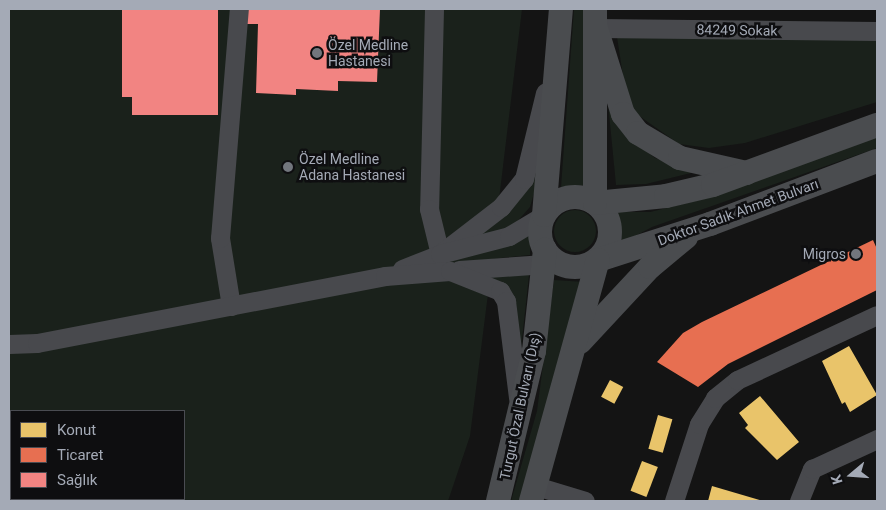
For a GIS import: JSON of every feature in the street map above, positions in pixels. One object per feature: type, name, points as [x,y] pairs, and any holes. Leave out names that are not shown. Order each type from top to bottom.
[{"type":"main road","points":[[561,9],[544,215],[540,233],[550,259],[577,268],[598,260]]},
{"type":"main road","points":[[596,18],[623,114],[638,133],[680,158],[746,173]]},
{"type":"main road","points":[[534,494],[576,347],[598,260],[611,230],[595,203],[596,18]]},
{"type":"main road","points":[[544,215],[567,197],[595,203],[666,196],[746,173],[877,124]]},
{"type":"main road","name":"Doktor Sadık Ahmet Bulvarı","points":[[598,260],[696,229],[877,161]]},
{"type":"main road","points":[[576,347],[650,267],[696,229]]},
{"type":"main road","name":"Turgut Özal Bulvarı (Dış)","points":[[498,501],[519,425],[550,259]]},
{"type":"street","points":[[231,306],[220,238],[239,9]]},
{"type":"street","points":[[434,9],[429,209],[440,254]]},
{"type":"street","name":"84249 Sokak","points":[[596,18],[877,31]]},
{"type":"street","points":[[440,254],[501,207],[524,179],[545,92],[554,79]]},
{"type":"street","points":[[385,276],[440,254],[509,236],[544,215]]},
{"type":"street","points":[[9,344],[37,343],[385,276],[450,271],[550,259]]},
{"type":"street","points":[[450,271],[500,291],[506,301],[516,357],[519,425]]},
{"type":"street","points":[[674,501],[699,424],[715,398],[737,380],[877,315]]},
{"type":"street","points":[[800,501],[812,469],[877,439]]},
{"type":"street","points":[[534,494],[585,501]]},
{"type":"shaded area","points":[[9,9],[522,9],[497,216],[541,143],[537,183],[530,207],[493,249],[531,234],[530,255],[492,259],[490,275],[529,275],[520,358],[490,278],[470,436],[448,501],[9,501]]},
{"type":"shaded area","points":[[574,9],[584,9],[589,185],[561,187]]},
{"type":"shaded area","points":[[617,37],[877,39],[877,102],[745,143],[709,148],[679,144],[628,108]]},
{"type":"shaded area","points":[[608,103],[623,133],[655,158],[695,172],[646,184],[616,185]]},
{"type":"shaded area","points":[[877,137],[877,148],[652,227],[622,243],[616,212],[650,212],[708,198]]},
{"type":"shaded area","points":[[579,210],[587,213],[593,219],[596,231],[593,243],[587,249],[571,252],[563,249],[557,243],[554,227],[557,219],[563,213]]},
{"type":"shaded area","points":[[554,280],[585,282],[520,501],[511,501],[537,411]]},
{"type":"building: Konut","points":[[849,346],[877,395],[850,412],[845,402],[842,404],[822,361]]},
{"type":"building: Konut","points":[[610,380],[623,387],[614,404],[601,397]]},
{"type":"building: Konut","points":[[760,396],[799,442],[777,460],[745,428],[748,425],[739,413]]},
{"type":"building: Konut","points":[[658,415],[672,419],[663,453],[648,449]]},
{"type":"building: Konut","points":[[642,461],[658,467],[646,497],[631,491]]},
{"type":"building: Konut","points":[[712,486],[763,501],[708,501]]},
{"type":"building: Ticaret","points":[[873,240],[877,249],[877,290],[728,364],[698,387],[657,362],[683,333],[702,322]]},
{"type":"building: Sağlık","points":[[122,9],[218,9],[218,115],[132,115],[132,97],[122,97]]},
{"type":"building: Sağlık","points":[[246,9],[380,9],[377,82],[338,81],[338,91],[296,89],[296,95],[256,93],[258,24],[245,24]]},
{"type":"place","name":"Özel Medline Hastanesi","points":[[317,53]]},
{"type":"place","name":"Özel Medline Adana Hastanesi","points":[[288,167]]},
{"type":"place","name":"Migros","points":[[856,254]]}]
